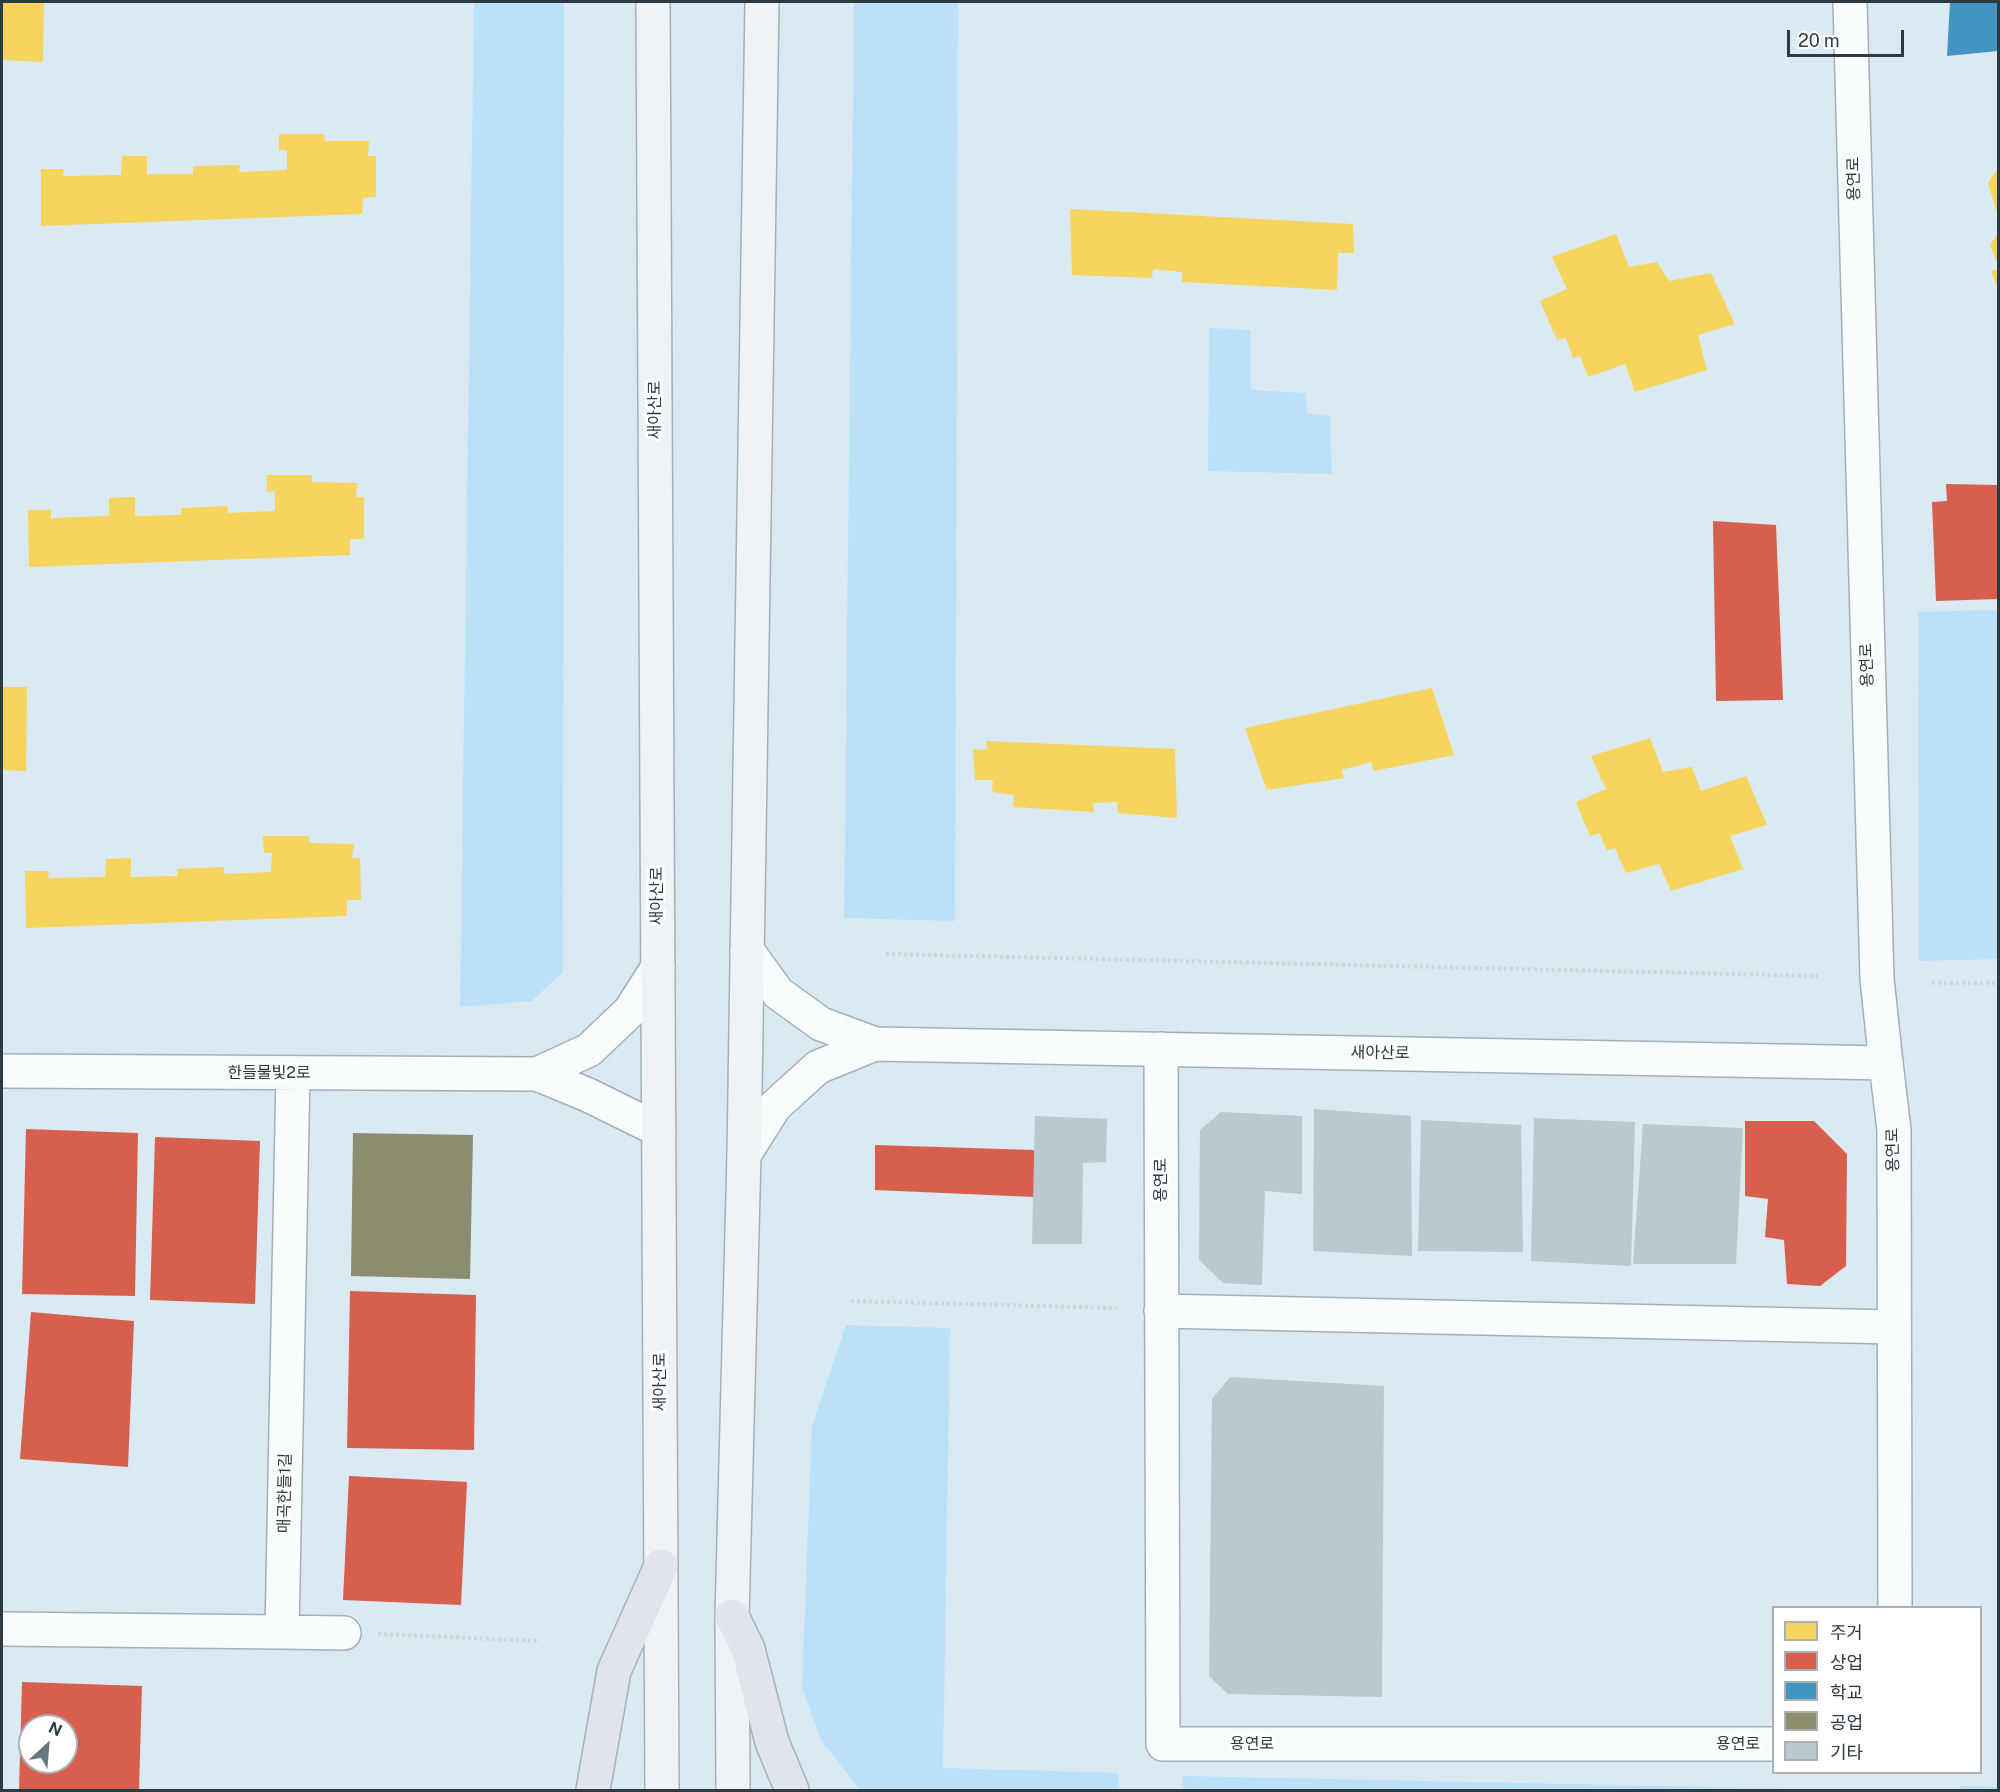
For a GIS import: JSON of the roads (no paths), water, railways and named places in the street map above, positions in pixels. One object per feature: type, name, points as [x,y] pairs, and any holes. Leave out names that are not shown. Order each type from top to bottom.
[{"type":"highway","points":[[593,1791],[614,1671],[661,1566]]},
{"type":"highway","points":[[732,1616],[748,1649],[772,1742],[792,1791]]},
{"type":"main road","name":"새아산로","points":[[653,2],[662,1791]]},
{"type":"main road","points":[[733,1791],[732,1616],[744,1155],[762,2]]},
{"type":"street","name":"용연로","points":[[1850,2],[1877,967],[1894,1130],[1895,1606]]},
{"type":"street","name":"새아산로","points":[[747,950],[778,993],[821,1024],[875,1044],[1886,1063]]},
{"type":"street","points":[[537,1074],[589,1050],[630,1011],[658,967]]},
{"type":"street","name":"새아산로","points":[[744,1155],[775,1106],[818,1066],[875,1044]]},
{"type":"street","name":"용연로","points":[[1161,1049],[1163,1744],[1772,1744]]},
{"type":"street","name":"한들물빛2로","points":[[2,1071],[537,1074]]},
{"type":"street","name":"매곡한들1길","points":[[282,1632],[293,1073]]},
{"type":"street","points":[[537,1074],[588,1095],[659,1130]]},
{"type":"street","points":[[1161,1311],[1894,1328]]},
{"type":"street","points":[[2,1629],[344,1633]]}]
